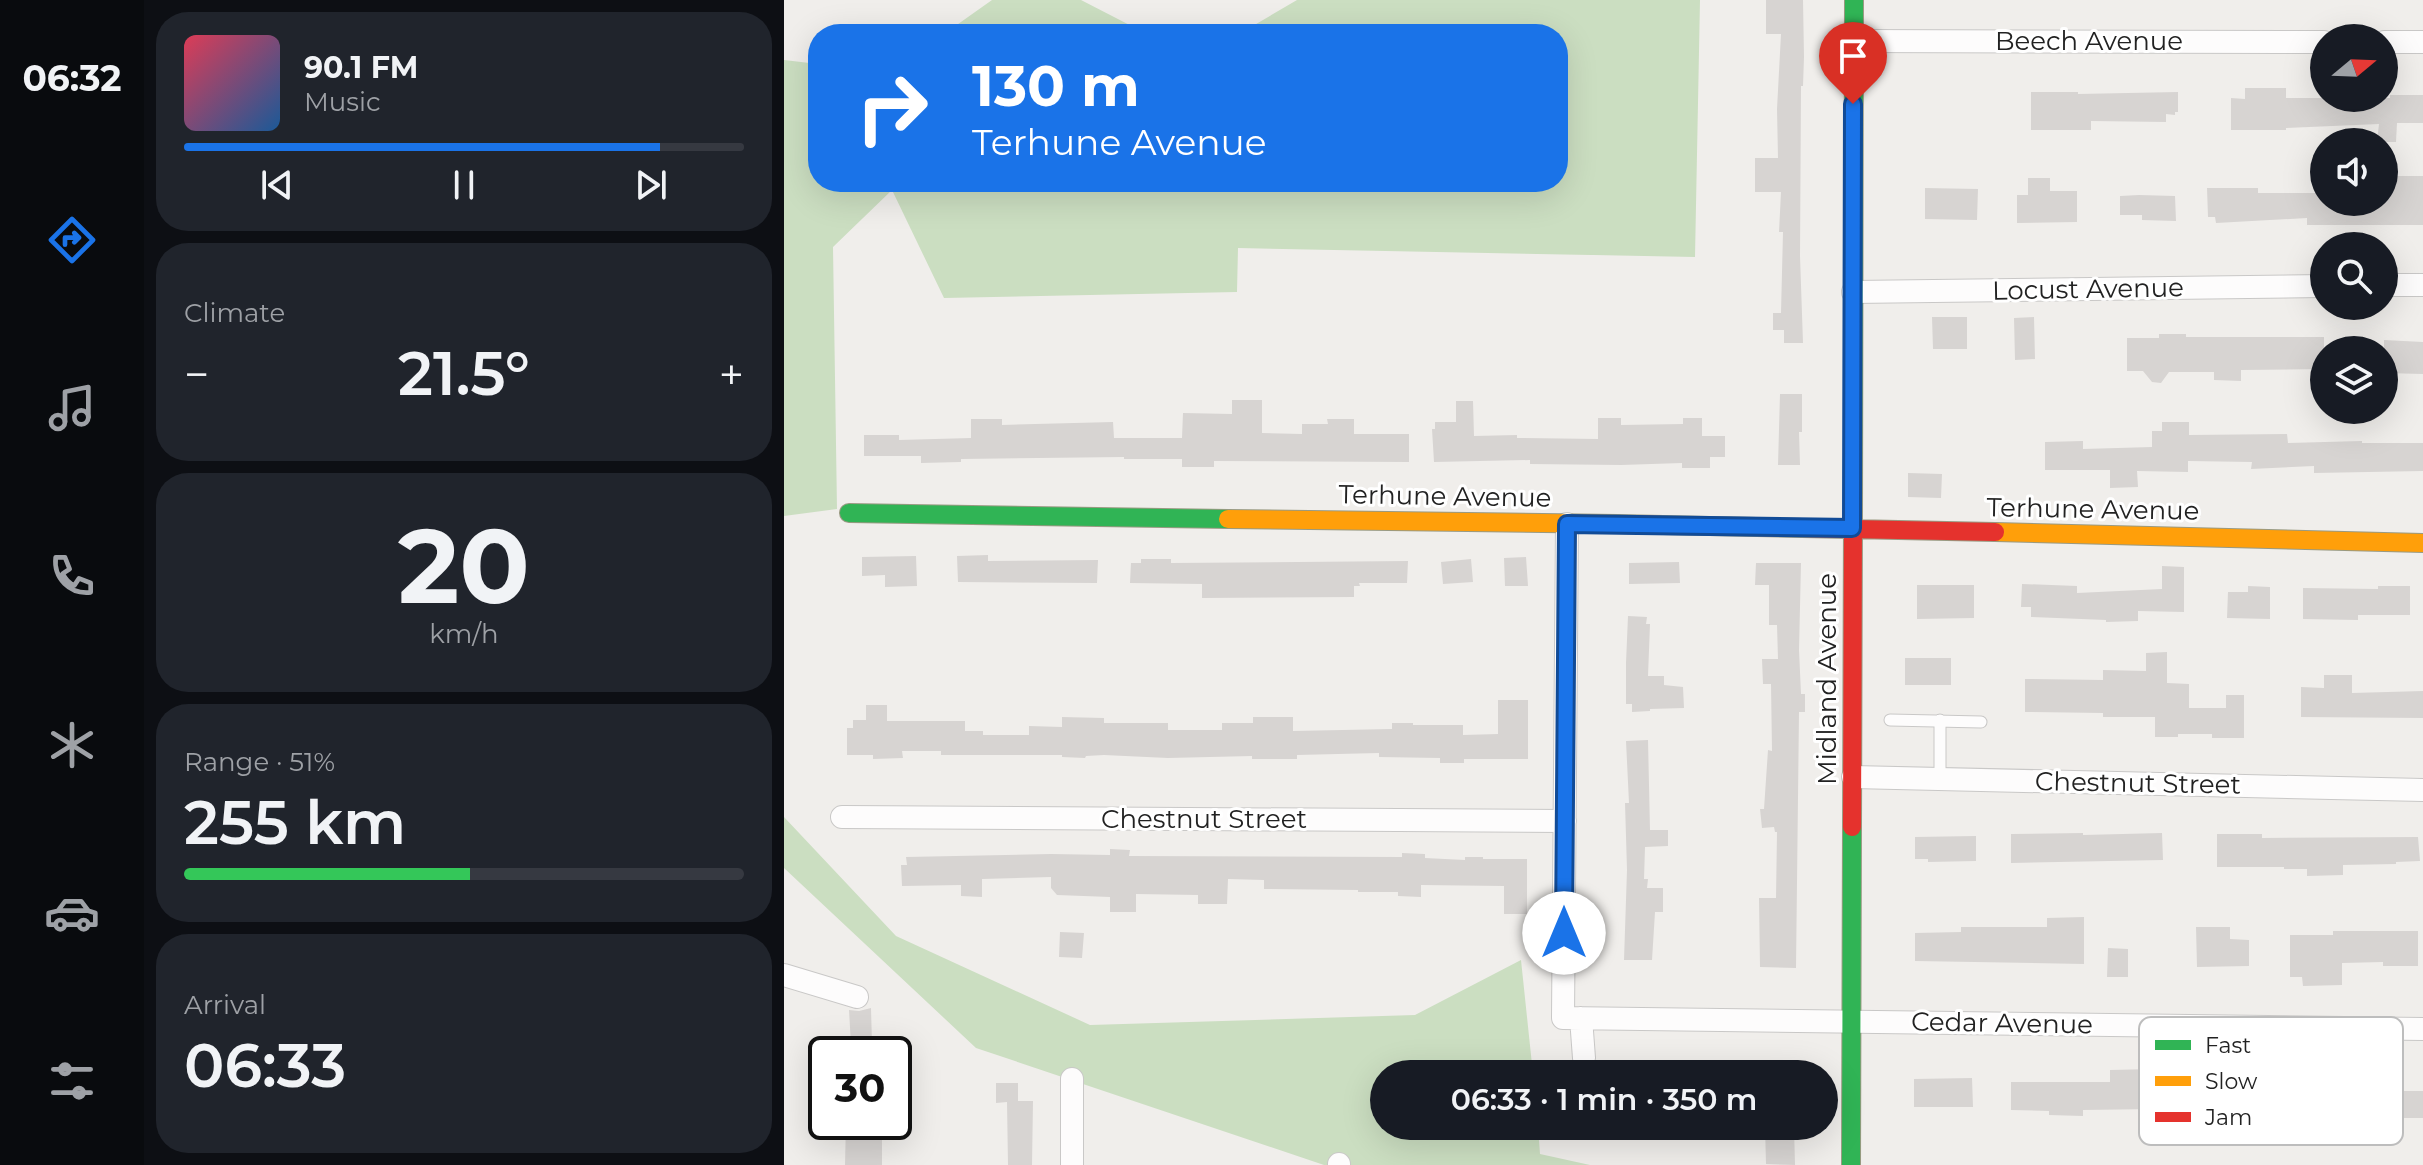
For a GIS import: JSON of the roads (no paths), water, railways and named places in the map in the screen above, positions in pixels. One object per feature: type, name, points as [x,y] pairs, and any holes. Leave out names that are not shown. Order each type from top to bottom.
[{"type":"street","name":"Midland Avenue","points":[[1851,1165],[1854,0]]},
{"type":"street","name":"Beech Avenue","points":[[1854,41],[2310,42]]},
{"type":"street","points":[[2398,42],[2423,42]]},
{"type":"street","points":[[2398,285],[2423,285]]},
{"type":"street","name":"Locust Avenue","points":[[1853,292],[2310,286]]},
{"type":"street","name":"Terhune Avenue","points":[[849,513],[1852,528],[2423,543]]},
{"type":"street","points":[[1567,524],[1563,1018],[1581,1018],[1584,1058]]},
{"type":"street","name":"Chestnut Street","points":[[1853,777],[2423,790]]},
{"type":"street","name":"Chestnut Street","points":[[842,817],[1565,821]]},
{"type":"street","points":[[784,975],[857,997]]},
{"type":"street","name":"Cedar Avenue","points":[[1581,1018],[2139,1025]]},
{"type":"street","name":"Cedar Avenue","points":[[2403,1029],[2423,1029]]},
{"type":"street","points":[[1072,1079],[1072,1165]]},
{"type":"lane","points":[[1890,720],[1981,722]]},
{"type":"lane","points":[[1940,720],[1940,778]]}]
